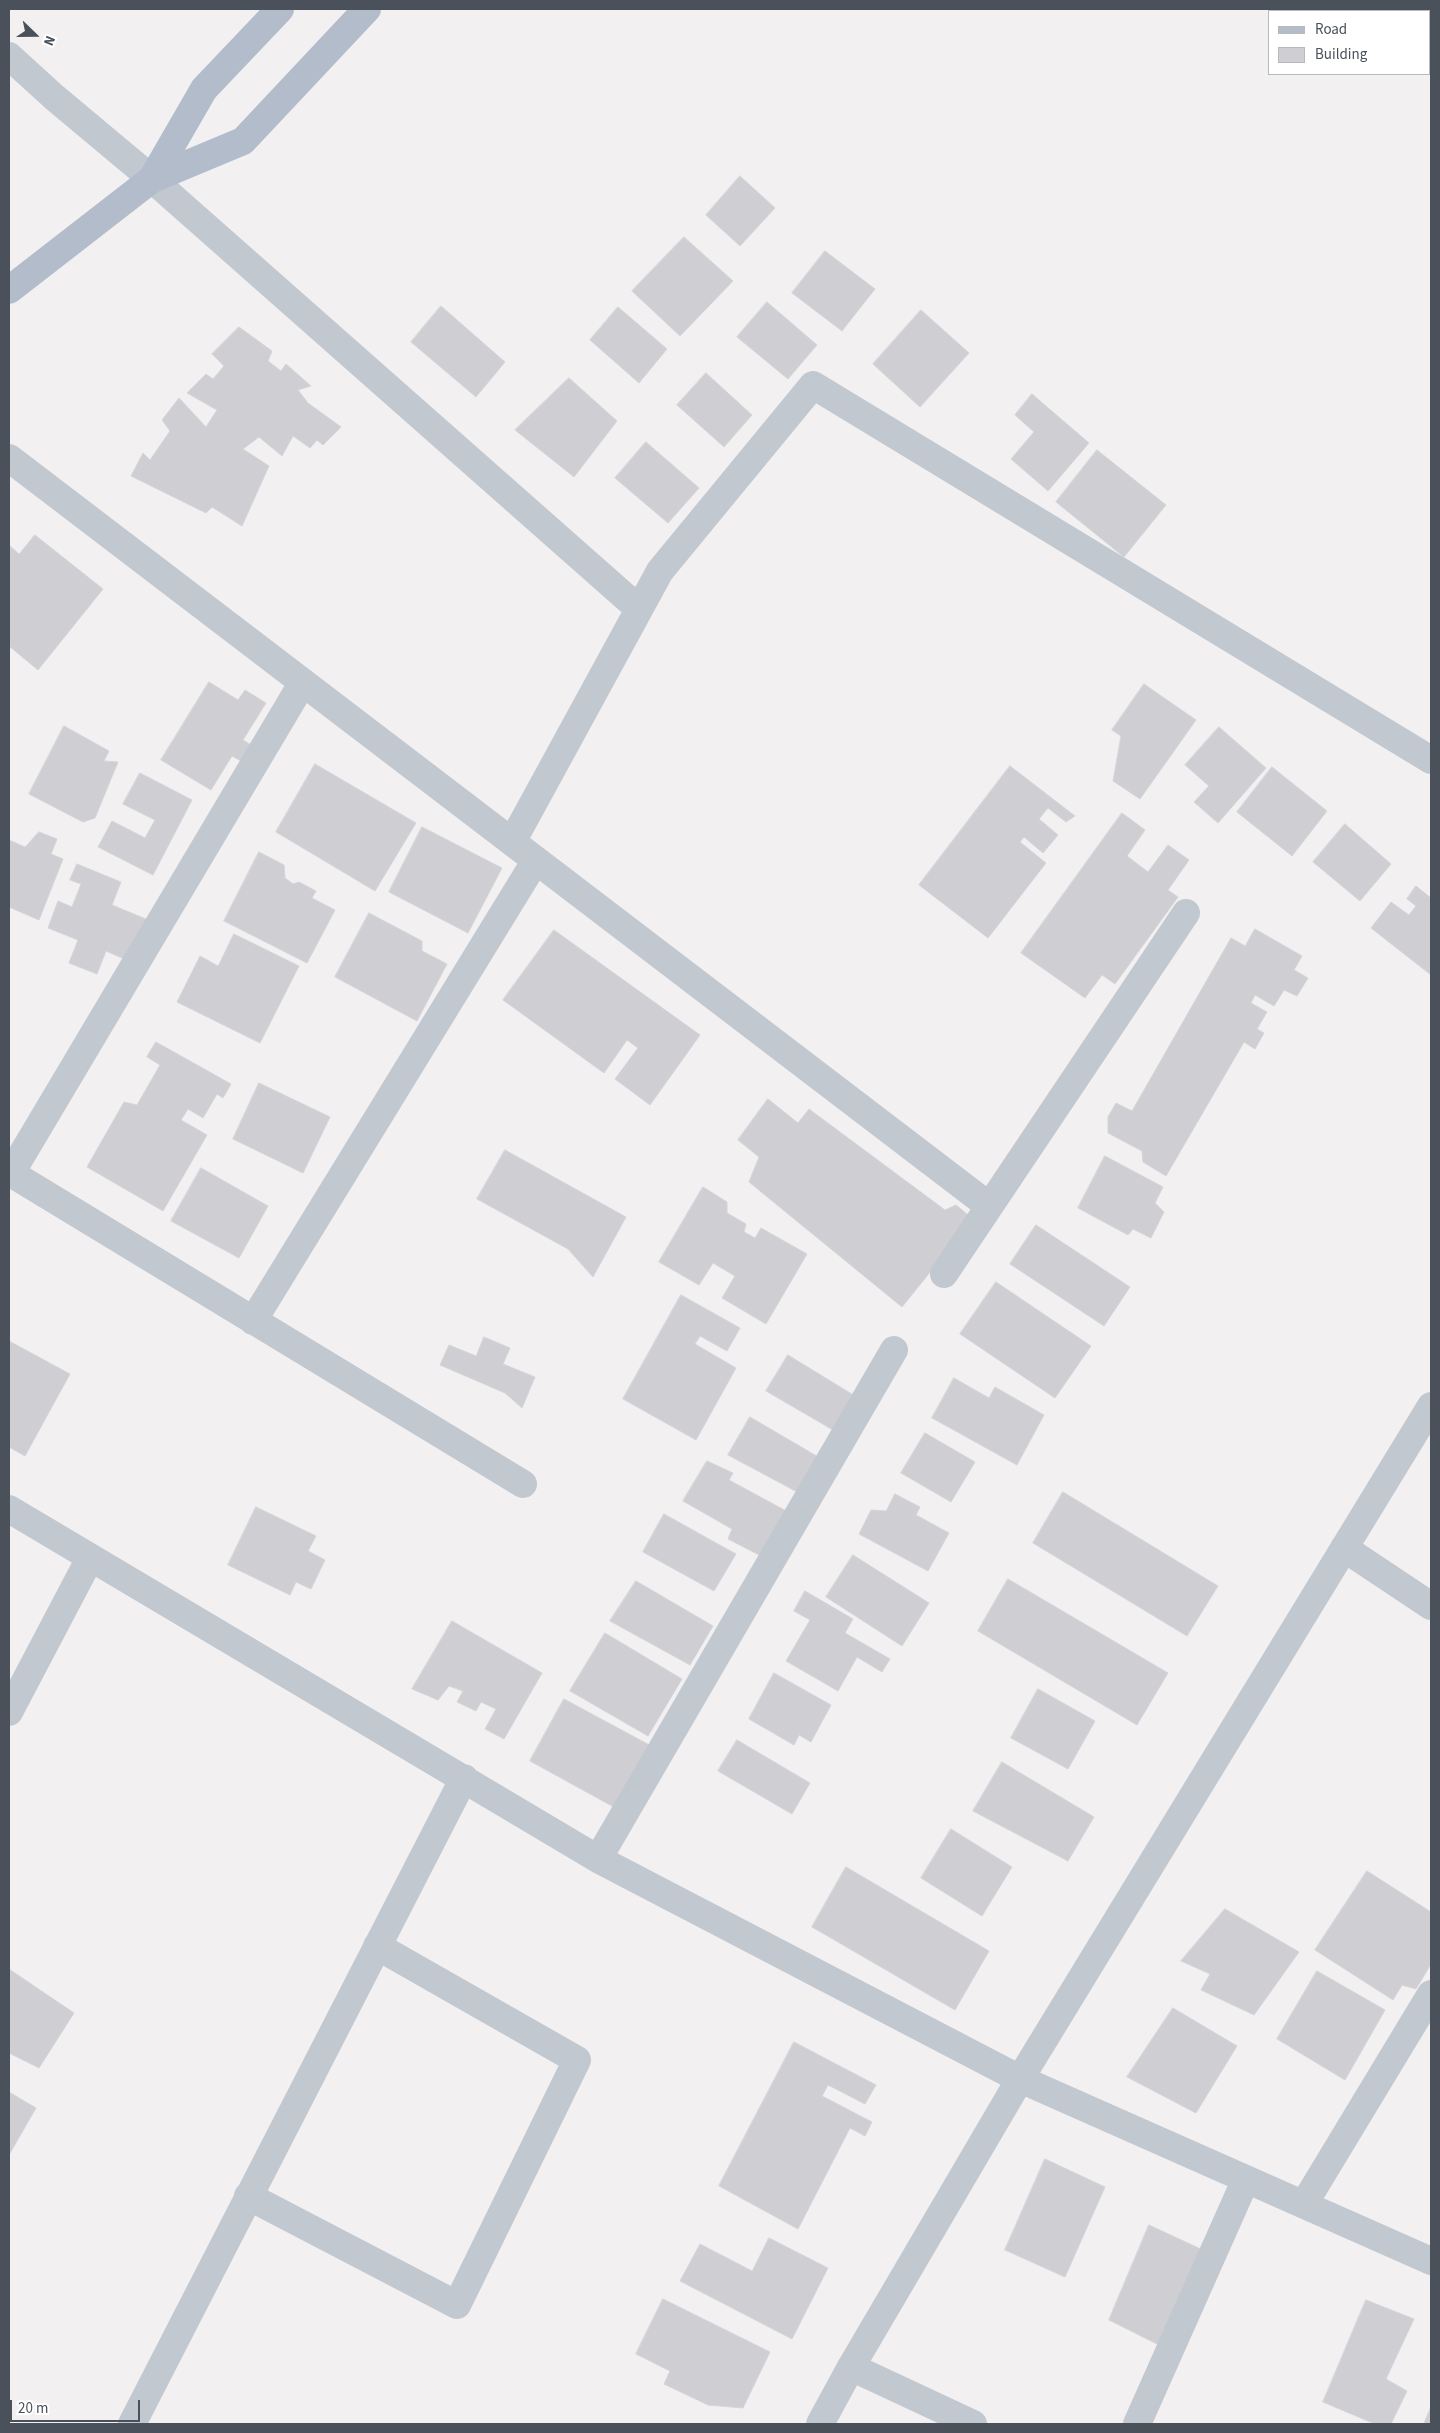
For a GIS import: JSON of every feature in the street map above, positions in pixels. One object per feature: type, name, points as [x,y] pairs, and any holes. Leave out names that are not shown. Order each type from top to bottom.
[{"type":"main road","points":[[152,179],[204,89],[280,9]]},
{"type":"main road","points":[[9,290],[152,179],[243,142],[367,9]]},
{"type":"street","points":[[9,56],[54,97],[152,179],[639,609]]},
{"type":"street","points":[[512,842],[660,571],[813,386],[1431,760]]},
{"type":"street","points":[[9,458],[989,1206]]},
{"type":"street","points":[[303,682],[10,1172],[523,1484]]},
{"type":"street","points":[[253,1321],[536,860]]},
{"type":"street","points":[[944,1274],[1186,913]]},
{"type":"street","points":[[598,1859],[894,1350]]},
{"type":"street","points":[[820,2424],[1020,2079],[1431,1406]]},
{"type":"street","points":[[9,1509],[598,1859],[1020,2079],[1431,2261]]},
{"type":"street","points":[[1344,1548],[1431,1606]]},
{"type":"street","points":[[9,1712],[90,1558]]},
{"type":"street","points":[[132,2424],[464,1778]]},
{"type":"street","points":[[248,2196],[457,2305],[577,2060],[377,1946]]},
{"type":"street","points":[[1304,2204],[1431,1994]]},
{"type":"street","points":[[1137,2424],[1246,2179]]},
{"type":"street","points":[[851,2368],[973,2424]]},
{"type":"building","points":[[740,176],[775,208],[740,246],[706,215]]},
{"type":"building","points":[[684,237],[733,281],[680,336],[632,291]]},
{"type":"building","points":[[825,251],[875,289],[842,331],[792,293]]},
{"type":"building","points":[[767,302],[817,345],[788,379],[737,337]]},
{"type":"building","points":[[441,306],[505,362],[476,397],[411,342]]},
{"type":"building","points":[[618,307],[667,349],[639,383],[590,340]]},
{"type":"building","points":[[921,310],[969,353],[920,407],[873,364]]},
{"type":"building","points":[[239,327],[272,351],[268,361],[281,371],[286,364],[311,386],[298,390],[308,403],[341,427],[323,445],[317,440],[310,448],[293,436],[282,456],[259,437],[243,449],[269,466],[242,526],[212,507],[206,513],[131,476],[143,453],[150,460],[170,431],[162,420],[179,398],[206,427],[217,410],[187,393],[206,374],[213,379],[224,366],[212,354]]},
{"type":"building","points":[[706,373],[752,415],[724,447],[677,405]]},
{"type":"building","points":[[569,378],[617,421],[574,477],[515,430]]},
{"type":"building","points":[[1032,394],[1089,443],[1048,491],[1011,459],[1034,432],[1015,415]]},
{"type":"building","points":[[646,442],[699,488],[668,523],[615,478]]},
{"type":"building","points":[[1097,450],[1166,505],[1124,557],[1056,502]]},
{"type":"building","points":[[35,535],[103,589],[38,670],[9,646],[9,545],[19,554]]},
{"type":"building","points":[[209,682],[238,700],[245,690],[266,703],[243,740],[253,746],[243,762],[232,756],[211,790],[161,760]]},
{"type":"building","points":[[1144,684],[1196,720],[1140,799],[1113,781],[1121,736],[1112,730]]},
{"type":"building","points":[[64,726],[109,751],[104,761],[118,762],[95,818],[83,822],[29,794]]},
{"type":"building","points":[[1219,727],[1266,768],[1218,823],[1194,802],[1209,786],[1185,765]]},
{"type":"building","points":[[315,764],[416,823],[375,891],[276,832]]},
{"type":"building","points":[[1010,766],[1075,816],[1066,822],[1048,808],[1039,819],[1058,835],[1043,853],[1024,837],[1020,842],[1046,863],[988,938],[919,885]]},
{"type":"building","points":[[1272,767],[1327,811],[1292,856],[1237,812]]},
{"type":"building","points":[[140,773],[192,800],[153,875],[98,847],[112,821],[145,838],[155,820],[123,804]]},
{"type":"building","points":[[1122,813],[1145,830],[1127,856],[1148,872],[1168,845],[1189,860],[1168,890],[1178,897],[1115,984],[1102,975],[1085,998],[1021,953]]},
{"type":"building","points":[[1345,824],[1391,864],[1360,901],[1313,862]]},
{"type":"building","points":[[422,827],[502,868],[468,933],[389,892]]},
{"type":"building","points":[[39,832],[57,839],[51,854],[63,859],[39,920],[9,907],[9,840],[25,847]]},
{"type":"building","points":[[259,852],[284,865],[285,878],[293,884],[299,882],[316,891],[312,898],[335,910],[307,963],[224,921]]},
{"type":"building","points":[[77,864],[121,882],[112,905],[146,919],[129,961],[106,951],[97,974],[69,963],[78,940],[48,928],[58,901],[72,907],[81,884],[70,880]]},
{"type":"building","points":[[1416,886],[1431,898],[1431,975],[1371,928],[1391,902],[1409,915],[1416,906],[1407,899]]},
{"type":"building","points":[[369,913],[422,941],[422,951],[447,964],[417,1021],[335,977]]},
{"type":"building","points":[[1255,929],[1302,956],[1294,970],[1308,978],[1297,996],[1284,990],[1274,1006],[1255,995],[1251,1003],[1267,1012],[1257,1029],[1264,1033],[1255,1049],[1244,1042],[1166,1176],[1143,1162],[1142,1151],[1108,1133],[1108,1117],[1116,1103],[1132,1111],[1231,938],[1245,946]]},
{"type":"building","points":[[554,930],[700,1035],[650,1105],[615,1079],[638,1048],[627,1040],[604,1073],[503,1000]]},
{"type":"building","points":[[234,934],[299,966],[260,1043],[177,1002],[200,956],[218,966]]},
{"type":"building","points":[[156,1042],[231,1084],[223,1098],[217,1094],[203,1118],[188,1109],[181,1120],[207,1135],[163,1211],[87,1167],[124,1102],[137,1105],[160,1065],[147,1057]]},
{"type":"building","points":[[259,1083],[330,1117],[303,1173],[233,1139]]},
{"type":"building","points":[[768,1099],[798,1123],[809,1109],[945,1210],[956,1205],[973,1219],[902,1307],[749,1182],[759,1157],[738,1140]]},
{"type":"building","points":[[505,1150],[626,1217],[593,1277],[568,1249],[477,1199]]},
{"type":"building","points":[[1105,1156],[1163,1187],[1155,1203],[1164,1212],[1151,1238],[1133,1229],[1128,1235],[1078,1208]]},
{"type":"building","points":[[201,1168],[268,1206],[239,1258],[171,1221]]},
{"type":"building","points":[[703,1187],[727,1202],[727,1213],[746,1224],[744,1232],[755,1238],[761,1228],[807,1254],[766,1324],[722,1298],[735,1276],[713,1263],[699,1285],[659,1262]]},
{"type":"building","points":[[1036,1225],[1130,1287],[1104,1326],[1010,1264]]},
{"type":"building","points":[[996,1282],[1091,1346],[1055,1398],[960,1334]]},
{"type":"building","points":[[681,1295],[740,1328],[727,1351],[700,1336],[695,1344],[736,1368],[696,1440],[623,1399]]},
{"type":"building","points":[[484,1337],[510,1348],[503,1364],[535,1377],[522,1408],[505,1393],[440,1365],[449,1345],[476,1356]]},
{"type":"building","points":[[9,1341],[70,1374],[25,1456],[9,1447]]},
{"type":"building","points":[[788,1355],[855,1396],[833,1430],[766,1391]]},
{"type":"building","points":[[954,1378],[989,1398],[995,1387],[1044,1415],[1017,1465],[932,1418]]},
{"type":"building","points":[[750,1417],[820,1458],[799,1493],[728,1455]]},
{"type":"building","points":[[925,1433],[975,1462],[951,1502],[901,1473]]},
{"type":"building","points":[[707,1461],[733,1473],[729,1480],[788,1512],[763,1557],[728,1539],[732,1529],[683,1501]]},
{"type":"building","points":[[1063,1492],[1218,1586],[1187,1636],[1033,1543]]},
{"type":"building","points":[[895,1494],[920,1507],[916,1515],[949,1533],[928,1571],[859,1534],[871,1510],[886,1511]]},
{"type":"building","points":[[256,1507],[316,1536],[308,1551],[325,1560],[311,1589],[296,1582],[290,1595],[228,1565]]},
{"type":"building","points":[[664,1514],[736,1554],[714,1591],[643,1552]]},
{"type":"building","points":[[853,1555],[929,1603],[902,1646],[826,1597]]},
{"type":"building","points":[[1008,1579],[1168,1673],[1137,1725],[978,1631]]},
{"type":"building","points":[[636,1581],[713,1626],[690,1665],[610,1621]]},
{"type":"building","points":[[805,1591],[853,1619],[845,1633],[890,1659],[882,1672],[857,1657],[838,1691],[786,1661],[810,1620],[794,1611]]},
{"type":"building","points":[[452,1621],[542,1673],[504,1739],[485,1729],[496,1709],[481,1702],[476,1711],[457,1702],[463,1691],[449,1686],[438,1700],[412,1689]]},
{"type":"building","points":[[605,1633],[682,1679],[648,1736],[570,1691]]},
{"type":"building","points":[[774,1673],[831,1705],[811,1742],[799,1735],[794,1745],[749,1719]]},
{"type":"building","points":[[1038,1689],[1095,1721],[1068,1769],[1011,1738]]},
{"type":"building","points":[[564,1699],[655,1748],[621,1811],[530,1761]]},
{"type":"building","points":[[737,1740],[810,1783],[792,1814],[718,1771]]},
{"type":"building","points":[[1002,1762],[1094,1817],[1068,1861],[973,1811]]},
{"type":"building","points":[[951,1829],[1012,1867],[982,1916],[921,1878]]},
{"type":"building","points":[[846,1867],[989,1951],[955,2010],[812,1927]]},
{"type":"building","points":[[1367,1871],[1431,1912],[1431,1964],[1416,1989],[1402,1985],[1393,2000],[1315,1950]]},
{"type":"building","points":[[1225,1909],[1299,1952],[1254,2015],[1201,1990],[1210,1974],[1181,1961]]},
{"type":"building","points":[[9,1969],[74,2013],[39,2068],[9,2053]]},
{"type":"building","points":[[1317,1971],[1385,2010],[1345,2080],[1277,2039]]},
{"type":"building","points":[[1173,2008],[1237,2046],[1196,2113],[1127,2077]]},
{"type":"building","points":[[794,2042],[876,2085],[865,2104],[828,2085],[822,2096],[872,2122],[865,2136],[850,2128],[798,2229],[719,2186]]},
{"type":"building","points":[[9,2092],[36,2108],[9,2155]]},
{"type":"building","points":[[1045,2159],[1105,2187],[1065,2277],[1005,2250]]},
{"type":"building","points":[[1149,2225],[1205,2251],[1163,2347],[1109,2320]]},
{"type":"building","points":[[769,2238],[828,2268],[792,2339],[680,2281],[700,2244],[752,2271]]},
{"type":"building","points":[[663,2299],[770,2352],[743,2408],[708,2405],[664,2384],[670,2371],[636,2354]]},
{"type":"building","points":[[1366,2300],[1414,2319],[1386,2379],[1407,2391],[1391,2424],[1375,2424],[1323,2402]]},
{"type":"building","points":[[1431,2407],[1431,2424],[1424,2424]]}]
